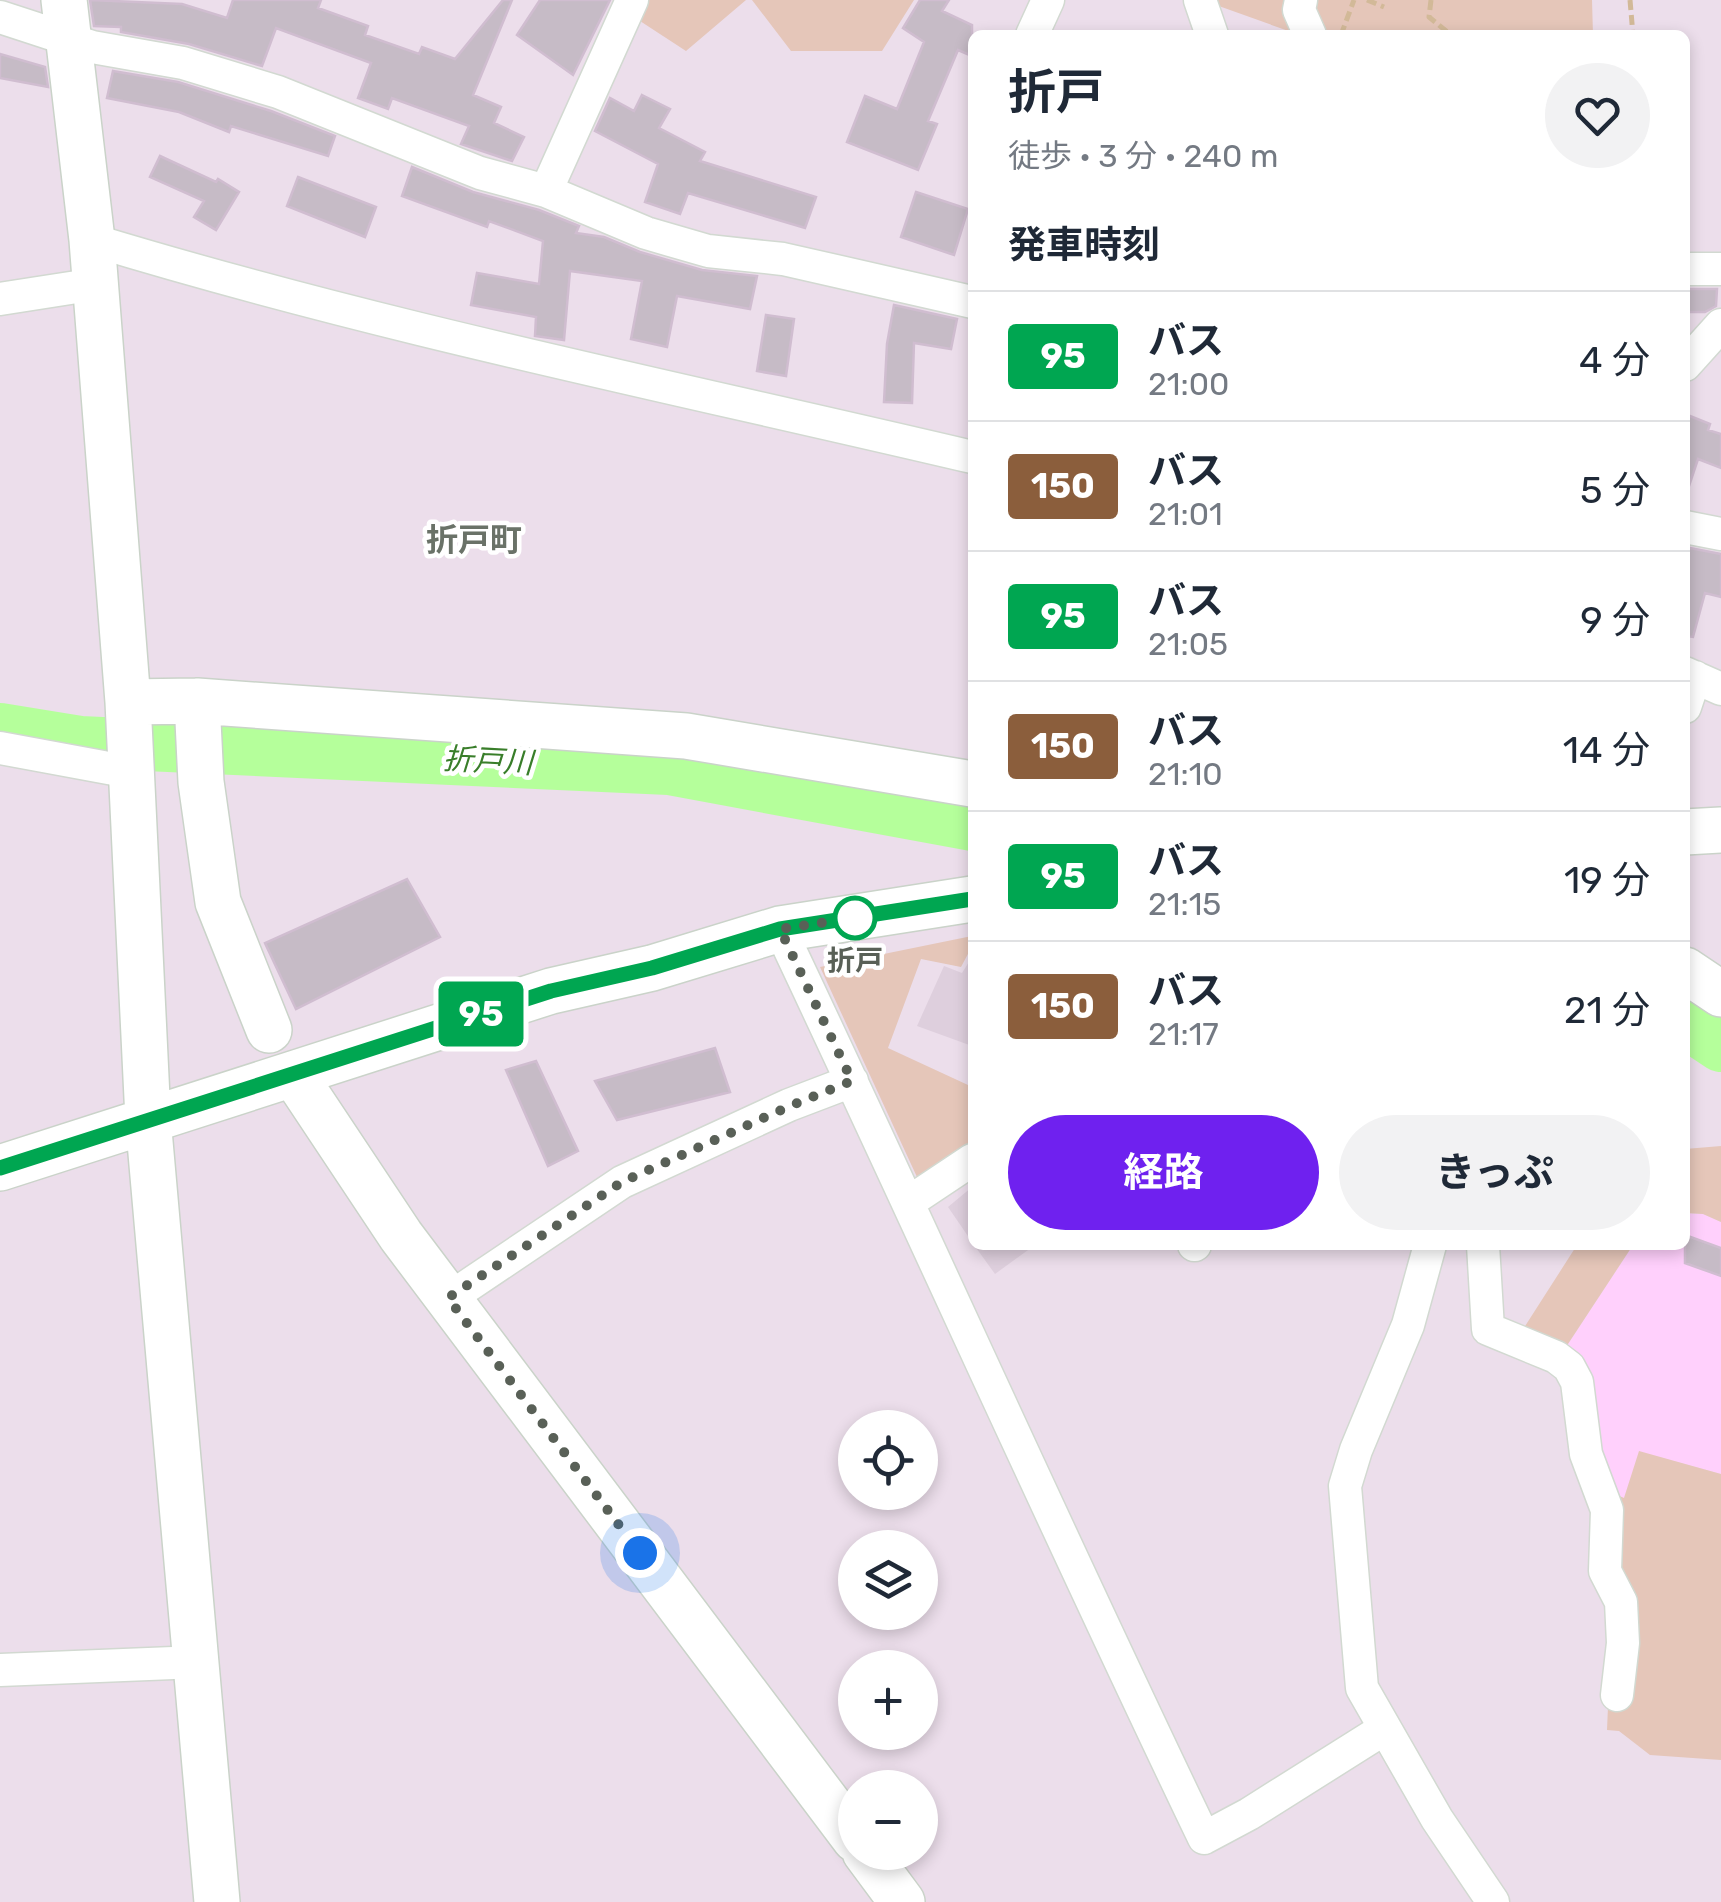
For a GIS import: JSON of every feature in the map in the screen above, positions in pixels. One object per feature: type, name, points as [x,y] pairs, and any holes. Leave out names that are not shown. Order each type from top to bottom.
[{"type":"street","points":[[546,191],[632,0]]},
{"type":"street","points":[[1034,30],[1048,0]]},
{"type":"street","points":[[1200,0],[1210,30]]},
{"type":"street","points":[[1301,0],[1299,10],[1308,30]]},
{"type":"street","points":[[0,17],[66,20],[183,63],[278,92],[480,173],[546,191],[646,233],[708,251],[784,259],[968,297]]},
{"type":"street","points":[[66,20],[96,284],[128,704],[148,1120],[217,1902]]},
{"type":"street","points":[[92,240],[200,273],[442,334],[968,456]]},
{"type":"street","points":[[1690,270],[1721,269]]},
{"type":"street","points":[[0,299],[96,284]]},
{"type":"street","points":[[1690,359],[1721,325]]},
{"type":"street","points":[[1690,528],[1721,534]]},
{"type":"street","points":[[128,704],[197,701],[686,736],[968,783]]},
{"type":"street","points":[[197,701],[200,782],[218,902],[268,1030]]},
{"type":"street","points":[[0,748],[130,771]]},
{"type":"street","points":[[1690,832],[1721,830]]},
{"type":"street","points":[[0,1168],[551,991],[652,968],[780,929],[968,900]]},
{"type":"street","points":[[780,929],[1204,1838],[1384,1729]]},
{"type":"street","points":[[1690,973],[1721,994]]},
{"type":"street","points":[[294,1076],[401,1236],[838,1816]]},
{"type":"street","points":[[448,1298],[622,1182],[852,1081]]},
{"type":"street","points":[[909,1202],[968,1163]]},
{"type":"street","points":[[1429,1250],[1408,1325],[1345,1486],[1362,1688],[1437,1819],[1492,1902]]},
{"type":"street","points":[[1483,1250],[1488,1329],[1556,1356],[1569,1367],[1577,1382],[1586,1454],[1606,1510],[1605,1570],[1621,1602],[1623,1643],[1616,1696]]},
{"type":"street","points":[[0,1670],[198,1662]]},
{"type":"street","points":[[878,1870],[902,1902]]},
{"type":"path","points":[[1343,30],[1354,0]]},
{"type":"path","points":[[1368,0],[1384,7]]},
{"type":"path","points":[[1431,0],[1429,18],[1445,30]]},
{"type":"path","points":[[1630,0],[1633,30]]},
{"type":"shaded area","points":[[648,0],[746,0],[686,51],[640,21]]},
{"type":"shaded area","points":[[752,0],[914,0],[882,51],[791,51]]},
{"type":"shaded area","points":[[1202,0],[1292,0],[1294,30]]},
{"type":"shaded area","points":[[1310,0],[1592,0],[1593,30],[1317,30]]},
{"type":"shaded area","points":[[968,937],[968,954],[961,967],[921,959],[888,1048],[968,1085],[968,1149],[917,1177],[820,967]]},
{"type":"shaded area","points":[[968,963],[968,1045],[917,1026],[944,966],[962,973]]},
{"type":"shaded area","points":[[1721,1146],[1721,1222],[1690,1213],[1690,1149]]},
{"type":"shaded area","points":[[968,1190],[968,1236],[948,1207]]},
{"type":"shaded area","points":[[1690,1213],[1721,1222],[1721,1474],[1640,1452],[1624,1498],[1617,1495],[1566,1347],[1630,1250],[1690,1250]]},
{"type":"shaded area","points":[[978,1250],[1028,1250],[995,1274]]},
{"type":"shaded area","points":[[1574,1250],[1630,1250],[1566,1347],[1522,1331]]},
{"type":"shaded area","points":[[1639,1451],[1721,1474],[1721,1760],[1650,1755],[1619,1731],[1607,1730],[1617,1495],[1624,1498]]},
{"type":"building","points":[[90,0],[182,4],[227,18],[233,0],[321,0],[318,8],[368,26],[365,35],[419,54],[422,47],[455,59],[503,0],[512,0],[473,95],[501,107],[494,123],[524,137],[512,161],[461,144],[469,126],[392,98],[388,109],[358,98],[371,63],[276,28],[262,66],[189,44],[121,32],[121,27],[94,26]]},
{"type":"building","points":[[540,0],[610,0],[573,75],[517,35]]},
{"type":"building","points":[[920,0],[949,0],[942,11],[972,25],[972,30],[968,30],[968,54],[958,50],[928,121],[937,124],[918,170],[847,142],[865,96],[897,109],[924,42],[903,28]]},
{"type":"building","points":[[0,54],[45,67],[48,87],[0,78]]},
{"type":"building","points":[[113,71],[178,82],[335,136],[328,156],[231,126],[229,132],[179,112],[107,98]]},
{"type":"building","points":[[642,95],[670,109],[659,128],[705,152],[700,161],[816,197],[805,228],[688,193],[680,214],[645,202],[658,164],[595,131],[610,98],[634,111]]},
{"type":"building","points":[[160,156],[216,182],[218,179],[239,192],[216,230],[194,217],[204,201],[150,177]]},
{"type":"building","points":[[412,167],[473,192],[539,210],[579,226],[576,233],[604,237],[702,270],[757,276],[750,309],[677,296],[667,347],[631,339],[642,281],[570,271],[564,340],[535,336],[536,317],[471,305],[477,273],[539,284],[543,241],[489,221],[487,227],[402,196]]},
{"type":"building","points":[[298,177],[376,207],[365,237],[287,206]]},
{"type":"building","points":[[916,192],[968,209],[954,255],[901,237]]},
{"type":"building","points":[[1690,289],[1717,289],[1716,306],[1705,312],[1690,312]]},
{"type":"building","points":[[894,305],[957,319],[951,349],[914,343],[912,403],[884,402]]},
{"type":"building","points":[[766,315],[794,319],[786,376],[757,371]]},
{"type":"building","points":[[1690,416],[1710,424],[1708,430],[1721,434],[1721,468],[1698,459],[1690,483]]},
{"type":"building","points":[[1690,548],[1721,554],[1721,597],[1705,593],[1693,637]]},
{"type":"building","points":[[407,879],[440,937],[296,1009],[265,943]]},
{"type":"building","points":[[715,1048],[730,1092],[617,1120],[595,1081]]},
{"type":"building","points":[[536,1061],[578,1151],[548,1166],[506,1070]]},
{"type":"building","points":[[1690,1237],[1721,1248],[1721,1276],[1685,1263]]},
{"type":"waterway","name":"折戸川","points":[[0,729],[80,742],[669,769],[968,824]]},
{"type":"waterway","name":"折戸川","points":[[1690,1025],[1721,1046]]},
{"type":"bus line","name":"95","points":[[0,1168],[551,991],[652,968],[780,929],[968,900]]},
{"type":"place","name":"折戸","points":[[855,918]]},
{"type":"district","name":"折戸町","points":[[474,540]]},
{"type":"route","points":[[640,1553],[448,1298],[622,1182],[852,1081],[780,929],[855,918]]}]
